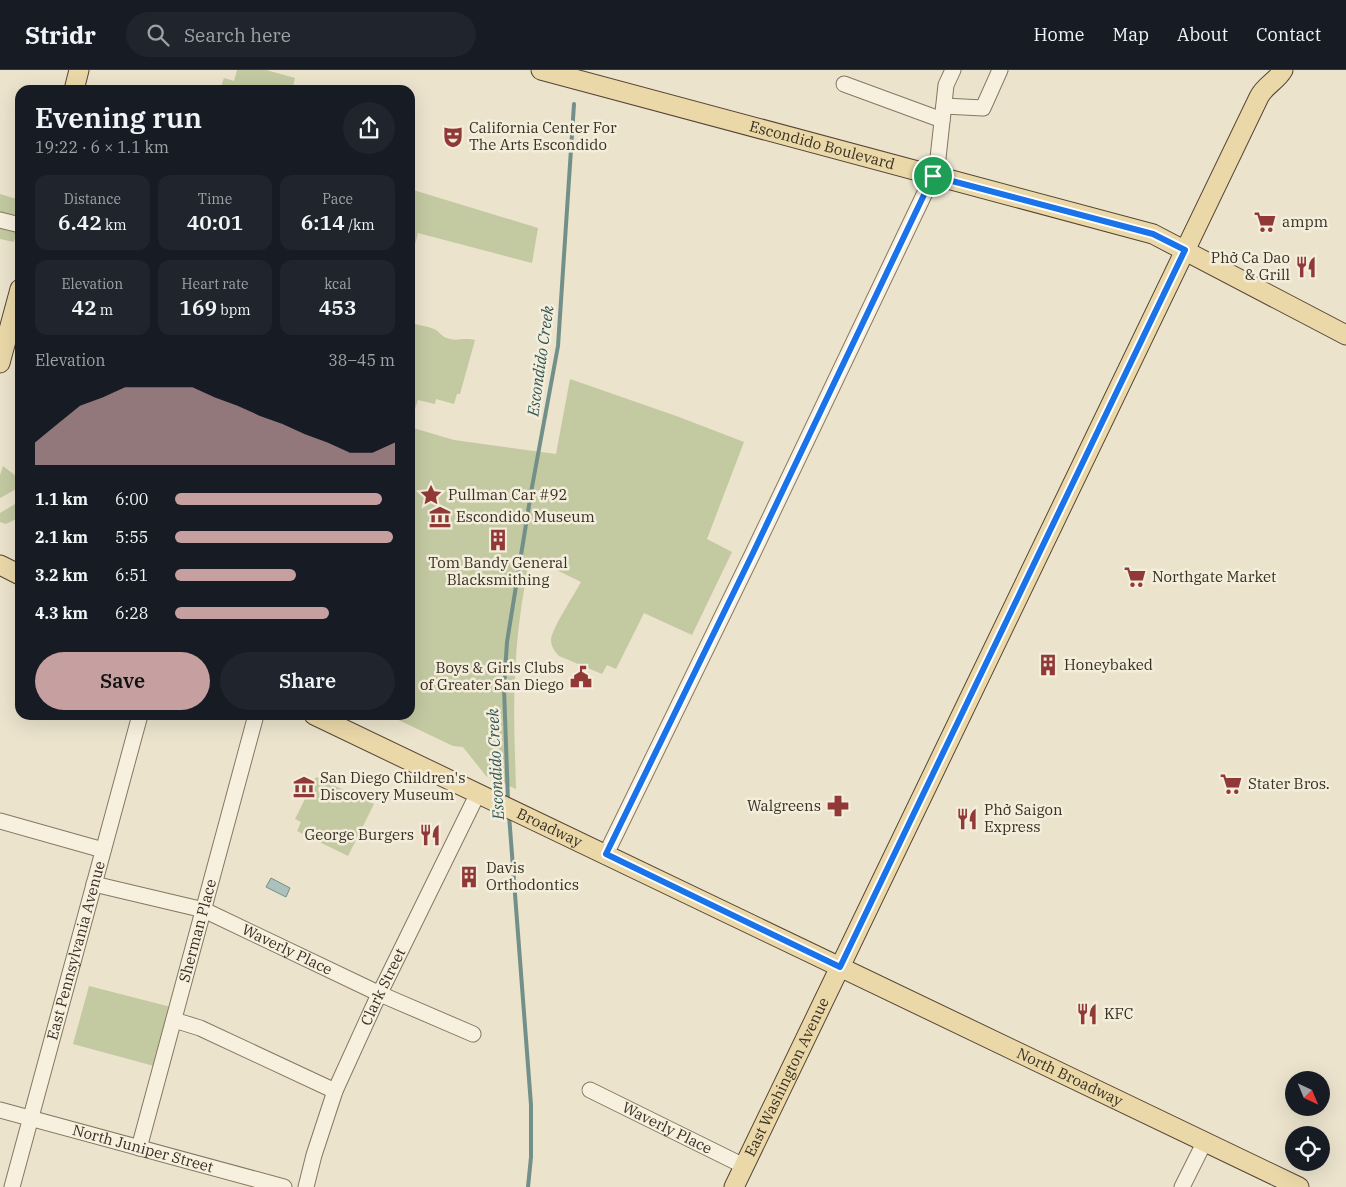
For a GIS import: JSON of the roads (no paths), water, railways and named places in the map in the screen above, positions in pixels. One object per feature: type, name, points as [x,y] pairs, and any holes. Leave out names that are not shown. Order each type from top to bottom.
[{"type":"main road","points":[[75,85],[79,70]]},
{"type":"main road","name":"Escondido Boulevard","points":[[541,70],[1153,234],[1346,335]]},
{"type":"main road","points":[[1261,70],[1262,90]]},
{"type":"main road","points":[[1262,90],[1280,76],[1283,70]]},
{"type":"main road","name":"East Washington Avenue","points":[[740,1180],[840,967],[1262,90]]},
{"type":"main road","points":[[0,363],[15,308]]},
{"type":"main road","points":[[0,565],[15,572]]},
{"type":"main road","name":"Broadway","points":[[324,720],[840,967]]},
{"type":"main road","name":"North Broadway","points":[[840,967],[1299,1187]]},
{"type":"street","points":[[606,854],[752,555],[933,176],[938,158],[946,85],[953,70]]},
{"type":"street","points":[[844,84],[943,113],[982,108],[1000,70]]},
{"type":"street","points":[[0,220],[15,224]]},
{"type":"street","name":"East Pennsylvania Avenue","points":[[12,1187],[139,720]]},
{"type":"street","name":"Sherman Place","points":[[139,1148],[255,720]]},
{"type":"street","name":"Clark Street","points":[[306,1187],[314,1155],[335,1091],[380,994],[478,794]]},
{"type":"street","points":[[0,821],[103,850]]},
{"type":"street","name":"Waverly Place","points":[[94,884],[204,910],[380,994],[473,1034]]},
{"type":"street","points":[[174,1020],[200,1028],[335,1091]]},
{"type":"street","name":"Waverly Place","points":[[590,1090],[740,1180]]},
{"type":"street","name":"North Juniper Street","points":[[0,1110],[284,1187]]},
{"type":"street","points":[[1182,1187],[1205,1141]]},
{"type":"water","points":[[271,878],[290,888],[286,897],[266,887]]},
{"type":"waterway","name":"Escondido Creek","points":[[508,801],[504,688],[507,642],[532,487],[558,346],[574,104]]},
{"type":"waterway","name":"Escondido Creek","points":[[509,815],[531,1105],[531,1157],[528,1187]]},
{"type":"place","name":"California Center For The Arts Escondido","points":[[453,137]]},
{"type":"place","name":"ampm","points":[[1265,222]]},
{"type":"place","name":"Phở Ca Dao & Grill","points":[[1306,267]]},
{"type":"place","name":"Pullman Car #92","points":[[431,495]]},
{"type":"place","name":"Escondido Museum","points":[[440,517]]},
{"type":"place","name":"Tom Bandy General Blacksmithing","points":[[498,540]]},
{"type":"place","name":"Northgate Market","points":[[1135,577]]},
{"type":"place","name":"Honeybaked","points":[[1048,665]]},
{"type":"place","name":"Boys & Girls Clubs of Greater San Diego","points":[[581,677]]},
{"type":"place","name":"Stater Bros.","points":[[1231,784]]},
{"type":"place","name":"San Diego Children's Discovery Museum","points":[[304,787]]},
{"type":"place","name":"Walgreens","points":[[838,806]]},
{"type":"place","name":"Phở Saigon Express","points":[[967,819]]},
{"type":"place","name":"George Burgers","points":[[430,835]]},
{"type":"place","name":"Davis Orthodontics","points":[[469,877]]},
{"type":"place","name":"KFC","points":[[1087,1014]]}]
